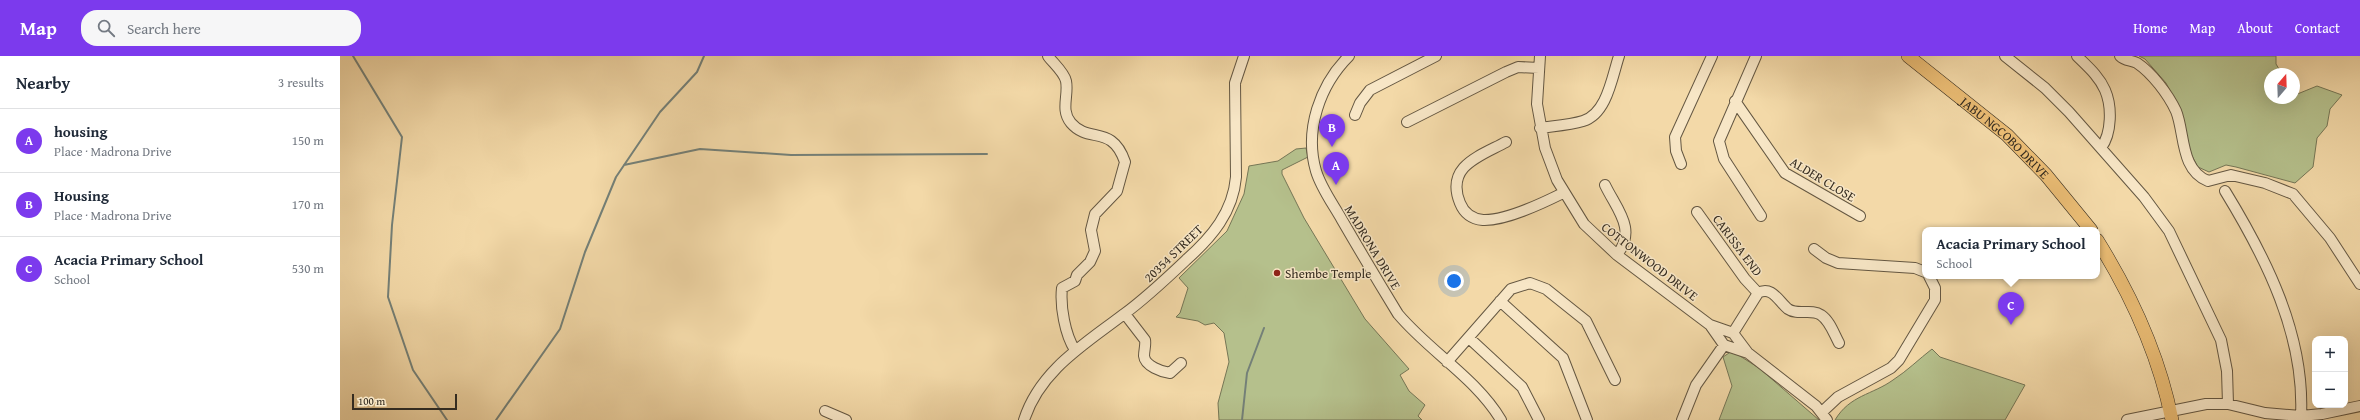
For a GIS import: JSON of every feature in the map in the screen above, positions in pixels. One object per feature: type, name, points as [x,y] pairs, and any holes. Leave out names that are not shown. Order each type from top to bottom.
[{"type":"main road","name":"JABU NGCOBO DRIVE","points":[[1908,56],[2007,135],[2046,175],[2089,227]]},
{"type":"main road","points":[[2100,245],[2116,271],[2152,347],[2172,416]]},
{"type":"street","points":[[1048,56],[1066,81],[1066,113],[1071,122],[1080,131],[1113,141],[1125,162],[1117,191],[1095,214],[1091,230],[1095,251],[1090,262],[1077,275],[1075,281],[1062,288],[1062,309],[1071,345],[1075,350]]},
{"type":"street","name":"20354 STREET","points":[[1025,417],[1043,384],[1075,350],[1125,314],[1195,252],[1226,214],[1235,189],[1235,82],[1244,56]]},
{"type":"street","name":"MADRONA DRIVE","points":[[1349,56],[1329,80],[1316,112],[1313,146],[1316,171],[1326,192],[1398,314],[1412,330],[1480,392],[1493,406],[1501,420]]},
{"type":"street","points":[[1355,115],[1360,102],[1370,90],[1436,56]]},
{"type":"street","name":"COTTONWOOD DRIVE","points":[[1540,56],[1537,104],[1540,128],[1549,163],[1563,192],[1584,224],[1617,255],[1729,339]]},
{"type":"street","points":[[1540,128],[1584,121],[1593,116],[1602,104],[1619,56]]},
{"type":"street","points":[[1681,164],[1676,151],[1675,137],[1712,56]]},
{"type":"street","points":[[1756,56],[1721,134],[1719,147],[1724,159],[1761,216]]},
{"type":"street","points":[[2005,56],[2045,88],[2069,112],[2144,196],[2169,231],[2221,340],[2228,377],[2228,404]]},
{"type":"street","points":[[2076,56],[2101,82],[2107,96],[2109,128],[2106,140],[2101,148]]},
{"type":"street","points":[[2120,56],[2141,66],[2168,96],[2179,120],[2185,151],[2197,173],[2208,181],[2231,175],[2265,183],[2293,194],[2330,238],[2360,284]]},
{"type":"street","points":[[1407,122],[1506,72],[1526,66],[1539,68]]},
{"type":"street","name":"ALDER CLOSE","points":[[1735,101],[1785,173],[1860,216]]},
{"type":"street","points":[[1506,142],[1469,163],[1459,173],[1456,188],[1461,205],[1466,213],[1482,220],[1492,219],[1534,206],[1563,192]]},
{"type":"street","points":[[1605,185],[1627,233],[1626,242],[1617,255]]},
{"type":"street","points":[[2225,190],[2257,250],[2285,310],[2300,372],[2301,416]]},
{"type":"street","name":"CARISSA END","points":[[1698,212],[1745,279],[1758,293]]},
{"type":"street","points":[[1814,249],[1826,258],[1838,263],[1915,268],[1922,271]]},
{"type":"street","points":[[1729,339],[1790,384],[1825,416],[1838,398],[1891,368],[1899,360],[1935,300],[1935,288],[1930,279]]},
{"type":"street","points":[[1447,362],[1511,289],[1522,284],[1530,283],[1546,289],[1586,321],[1615,380]]},
{"type":"street","points":[[1682,420],[1696,385],[1729,339],[1758,293],[1764,291],[1772,292],[1792,311],[1813,312],[1821,315],[1829,323],[1839,344]]},
{"type":"street","points":[[1500,301],[1563,358],[1586,420]]},
{"type":"street","points":[[1125,314],[1145,340],[1144,356],[1147,362],[1159,370],[1170,373],[1180,363]]},
{"type":"street","points":[[1469,338],[1522,387],[1539,420]]},
{"type":"street","points":[[2128,420],[2172,416],[2206,404],[2228,404],[2266,413],[2301,416],[2322,414],[2360,406]]},
{"type":"street","points":[[826,411],[846,420]]},
{"type":"street","points":[[1015,420],[1025,417]]},
{"type":"green space","points":[[2139,56],[2276,56],[2276,64],[2278,68],[2264,68],[2264,104],[2300,104],[2300,93],[2317,86],[2342,95],[2330,109],[2327,126],[2317,138],[2313,167],[2295,183],[2226,165],[2209,172],[2198,167],[2191,154],[2180,110],[2166,83],[2145,59]]},
{"type":"green space","points":[[1306,148],[1308,157],[1282,170],[1282,174],[1304,218],[1365,319],[1409,369],[1400,375],[1409,391],[1425,405],[1418,416],[1422,420],[1219,420],[1218,403],[1229,362],[1224,333],[1214,323],[1205,325],[1198,321],[1176,317],[1180,313],[1188,288],[1179,278],[1227,231],[1244,194],[1249,166],[1278,161],[1296,149]]},
{"type":"green space","points":[[1932,349],[1940,357],[2025,385],[2005,420],[1835,420],[1847,405],[1893,380]]},
{"type":"green space","points":[[1732,351],[1759,368],[1819,420],[1719,420],[1732,386],[1723,357]]},
{"type":"waterway","points":[[353,56],[402,137],[392,225],[388,297],[413,370],[447,420]]},
{"type":"waterway","points":[[496,420],[560,329],[585,252],[616,177],[660,112],[697,72],[704,56]]},
{"type":"waterway","points":[[624,165],[700,149],[791,155],[987,154]]},
{"type":"waterway","points":[[1242,420],[1247,373],[1264,328]]},
{"type":"place","name":"Housing","points":[[1332,147]]},
{"type":"place","name":"housing","points":[[1336,185]]},
{"type":"place","name":"Shembe Temple","points":[[1277,273]]},
{"type":"place","name":"Acacia Primary School","points":[[2011,325]]}]
